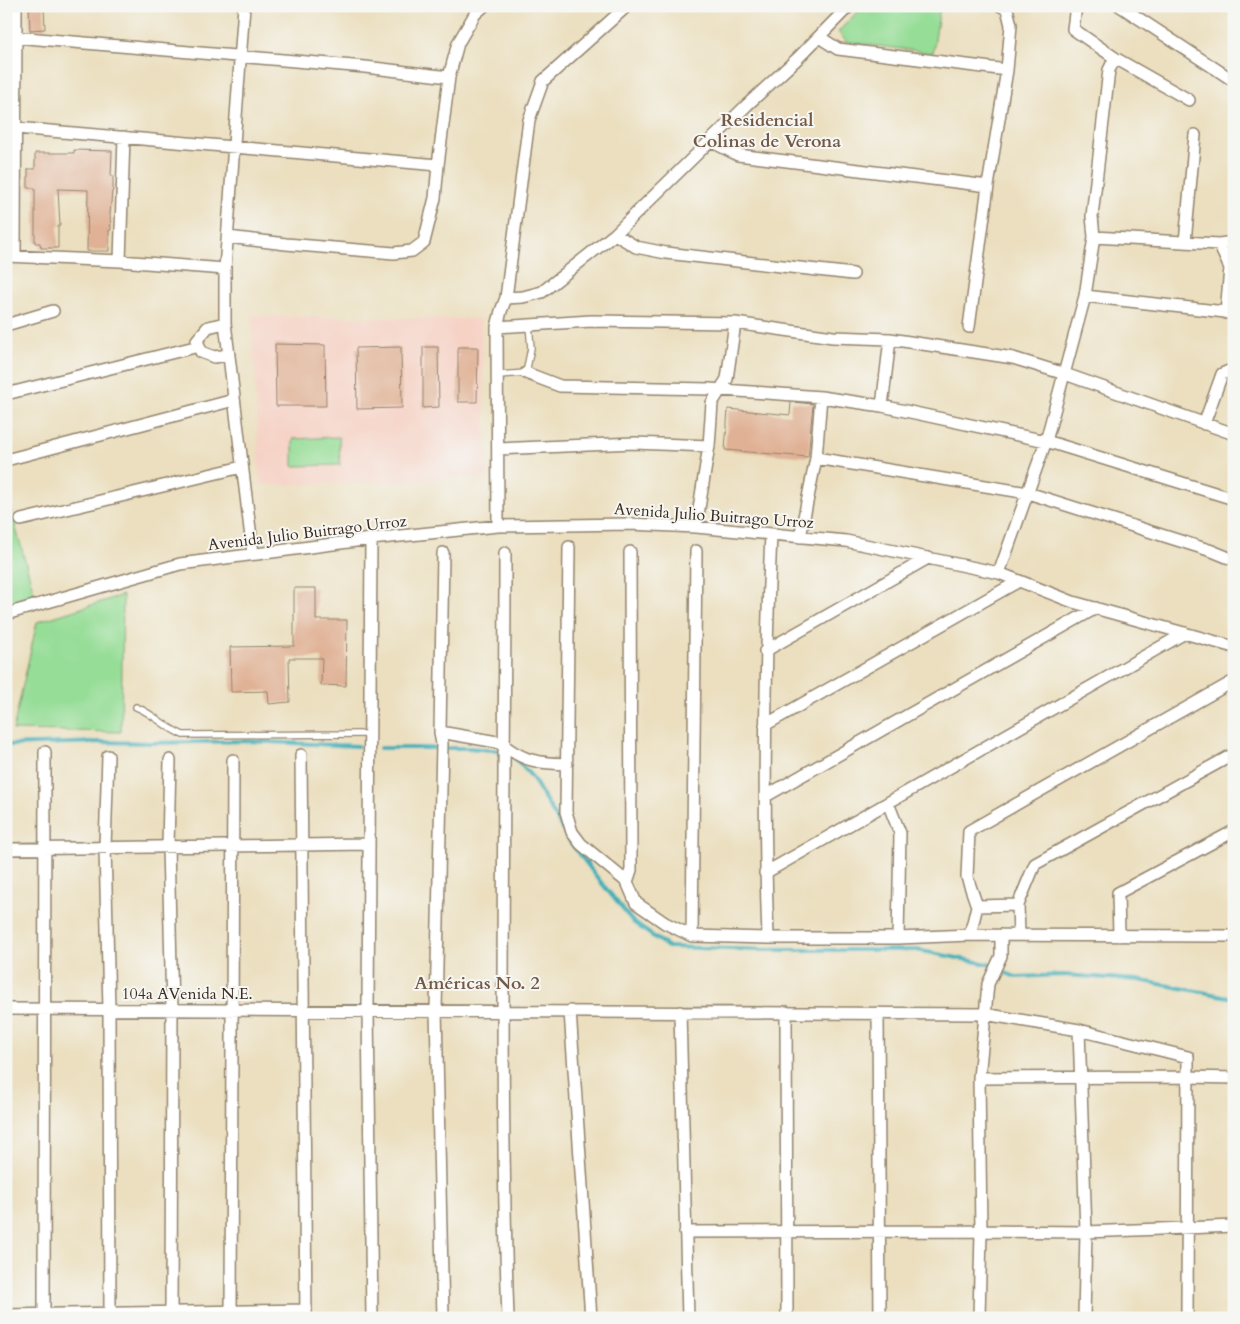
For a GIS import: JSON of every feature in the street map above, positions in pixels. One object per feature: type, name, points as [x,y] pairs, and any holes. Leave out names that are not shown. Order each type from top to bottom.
[{"type":"street","points":[[16,6],[16,128],[11,256],[120,260],[225,269]]},
{"type":"street","points":[[244,6],[225,269],[225,323],[253,554]]},
{"type":"street","points":[[228,237],[394,253],[412,251],[424,242],[435,198],[450,77],[458,42],[475,14],[484,6]]},
{"type":"street","points":[[498,526],[497,327],[500,310],[506,298],[529,120],[543,82],[627,6]]},
{"type":"street","points":[[506,298],[523,297],[542,292],[615,234],[798,58],[849,6]]},
{"type":"street","points":[[969,327],[988,186],[1007,70],[1011,25],[1007,9],[1001,6]]},
{"type":"street","points":[[1076,6],[1073,29],[1116,58],[1189,100]]},
{"type":"street","points":[[1120,6],[1234,82]]},
{"type":"street","points":[[15,37],[365,67],[450,77]]},
{"type":"street","points":[[819,37],[838,49],[1007,70]]},
{"type":"street","points":[[999,573],[1046,441],[1085,296],[1094,237],[1092,216],[1109,70],[1116,58]]},
{"type":"street","points":[[16,128],[438,165]]},
{"type":"street","points":[[1186,242],[1195,135]]},
{"type":"street","points":[[120,260],[124,137]]},
{"type":"street","points":[[711,141],[738,155],[988,186]]},
{"type":"street","points":[[615,234],[636,246],[666,253],[852,274]]},
{"type":"street","points":[[1094,237],[1219,244],[1234,242]]},
{"type":"street","points":[[1085,296],[1230,313],[1230,268],[1219,244]]},
{"type":"street","points":[[6,325],[53,311]]},
{"type":"street","points":[[497,327],[592,321],[735,323],[833,337],[890,340],[1013,358],[1065,374],[1234,434]]},
{"type":"street","points":[[225,323],[208,327],[197,340],[201,352],[214,357],[229,355]]},
{"type":"street","points":[[696,527],[709,446],[712,404],[727,379],[735,323]]},
{"type":"street","points":[[882,406],[890,340]]},
{"type":"street","points":[[6,394],[199,346]]},
{"type":"street","points":[[1204,424],[1222,374],[1229,371],[1234,372]]},
{"type":"street","points":[[526,373],[560,386],[720,390],[821,397],[882,406],[1046,441],[1234,499]]},
{"type":"street","points":[[800,536],[816,458],[821,397]]},
{"type":"street","points":[[6,460],[234,400]]},
{"type":"street","points":[[498,449],[634,444],[709,446]]},
{"type":"street","points":[[816,458],[1028,493],[1234,560]]},
{"type":"street","points":[[21,520],[242,467]]},
{"type":"street","name":"Avenida Julio Buitrago Urroz","points":[[6,614],[180,564],[371,539],[498,526],[630,524],[696,527],[846,541],[999,573],[1073,602],[1234,646]]},
{"type":"street","points":[[768,938],[766,873],[766,651],[771,534]]},
{"type":"street","points":[[371,539],[368,1010],[372,1318]]},
{"type":"street","points":[[569,547],[566,812],[572,832],[581,844],[627,882],[636,903],[665,923],[692,936],[768,938],[898,938],[970,935],[1234,936]]},
{"type":"street","points":[[692,936],[696,551]]},
{"type":"street","points":[[627,882],[631,870],[630,552]]},
{"type":"street","points":[[505,553],[502,1010],[504,1230],[508,1318]]},
{"type":"street","points":[[443,554],[440,732],[442,744],[436,1010],[443,1318]]},
{"type":"street","points":[[766,651],[928,558]]},
{"type":"street","points":[[766,725],[1019,581]]},
{"type":"street","points":[[766,796],[1096,608]]},
{"type":"street","points":[[766,873],[1185,633]]},
{"type":"street","points":[[970,935],[978,906],[967,877],[969,831],[1234,681]]},
{"type":"street","points":[[440,732],[496,742],[536,762],[567,764]]},
{"type":"street","points":[[44,752],[44,1316]]},
{"type":"street","points":[[1019,935],[1018,905],[1035,864],[1234,754]]},
{"type":"street","points":[[6,1316],[306,1314],[300,755]]},
{"type":"street","points":[[108,756],[105,847],[109,1009],[110,1316]]},
{"type":"street","points":[[170,760],[168,846],[172,1009],[171,1315]]},
{"type":"street","points":[[231,1314],[233,760]]},
{"type":"street","points":[[888,803],[900,833],[898,938]]},
{"type":"street","points":[[1118,936],[1118,893],[1234,831]]},
{"type":"street","points":[[6,848],[369,844]]},
{"type":"street","points":[[978,906],[1018,905]]},
{"type":"street","points":[[979,1318],[981,1231],[979,1078],[988,984],[1001,956],[1001,935]]},
{"type":"street","name":"104a AVenida N.E.","points":[[6,1009],[502,1010],[984,1014],[1079,1030],[1188,1057],[1188,1076]]},
{"type":"street","points":[[570,1011],[590,1318]]},
{"type":"street","points":[[680,1012],[688,1318]]},
{"type":"street","points":[[786,1012],[787,1318]]},
{"type":"street","points":[[878,1013],[880,1318]]},
{"type":"street","points":[[1079,1030],[1086,1232],[1084,1318]]},
{"type":"street","points":[[979,1078],[1188,1076],[1234,1078]]},
{"type":"street","points":[[1187,1318],[1188,1076]]},
{"type":"street","points":[[685,1232],[1086,1232],[1234,1226]]},
{"type":"lane","points":[[498,375],[526,373],[531,348],[530,325]]},
{"type":"lane","points":[[136,707],[147,711],[169,729],[183,734],[370,734]]},
{"type":"shaded area","points":[[252,316],[481,319],[487,476],[390,482],[260,485]]},
{"type":"green space","points":[[863,6],[940,6],[933,53],[847,42],[838,32]]},
{"type":"green space","points":[[339,437],[340,465],[293,466],[293,439]]},
{"type":"green space","points":[[6,493],[35,596],[6,605]]},
{"type":"green space","points":[[123,595],[121,732],[13,730],[37,622]]},
{"type":"building","points":[[29,6],[44,6],[45,29],[30,30]]},
{"type":"building","points":[[74,150],[112,151],[111,176],[113,176],[113,191],[109,251],[87,251],[88,190],[58,189],[60,226],[58,226],[58,248],[41,248],[40,243],[35,243],[35,188],[28,188],[28,169],[35,169],[35,153],[74,153]]},
{"type":"building","points":[[275,344],[325,345],[326,406],[276,406]]},
{"type":"building","points":[[401,347],[402,408],[357,409],[356,348]]},
{"type":"building","points":[[423,347],[438,347],[439,407],[423,408]]},
{"type":"building","points":[[458,347],[478,347],[477,402],[458,402]]},
{"type":"building","points":[[791,402],[813,404],[808,457],[725,450],[728,409],[790,415]]},
{"type":"building","points":[[294,588],[316,588],[316,620],[347,620],[346,686],[321,685],[322,658],[289,658],[290,702],[269,704],[268,691],[231,692],[230,647],[294,646]]},
{"type":"waterway","points":[[6,745],[246,741],[358,746]]},
{"type":"waterway","points":[[380,748],[469,748],[503,751]]},
{"type":"waterway","points":[[513,756],[532,777],[569,840],[633,922],[668,947],[764,950],[917,950],[988,964],[1016,977],[1064,975],[1138,980],[1234,998]]},
{"type":"district","name":"Residencial Colinas de Verona","points":[[767,130]]},
{"type":"district","name":"Américas No. 2","points":[[477,983]]}]
